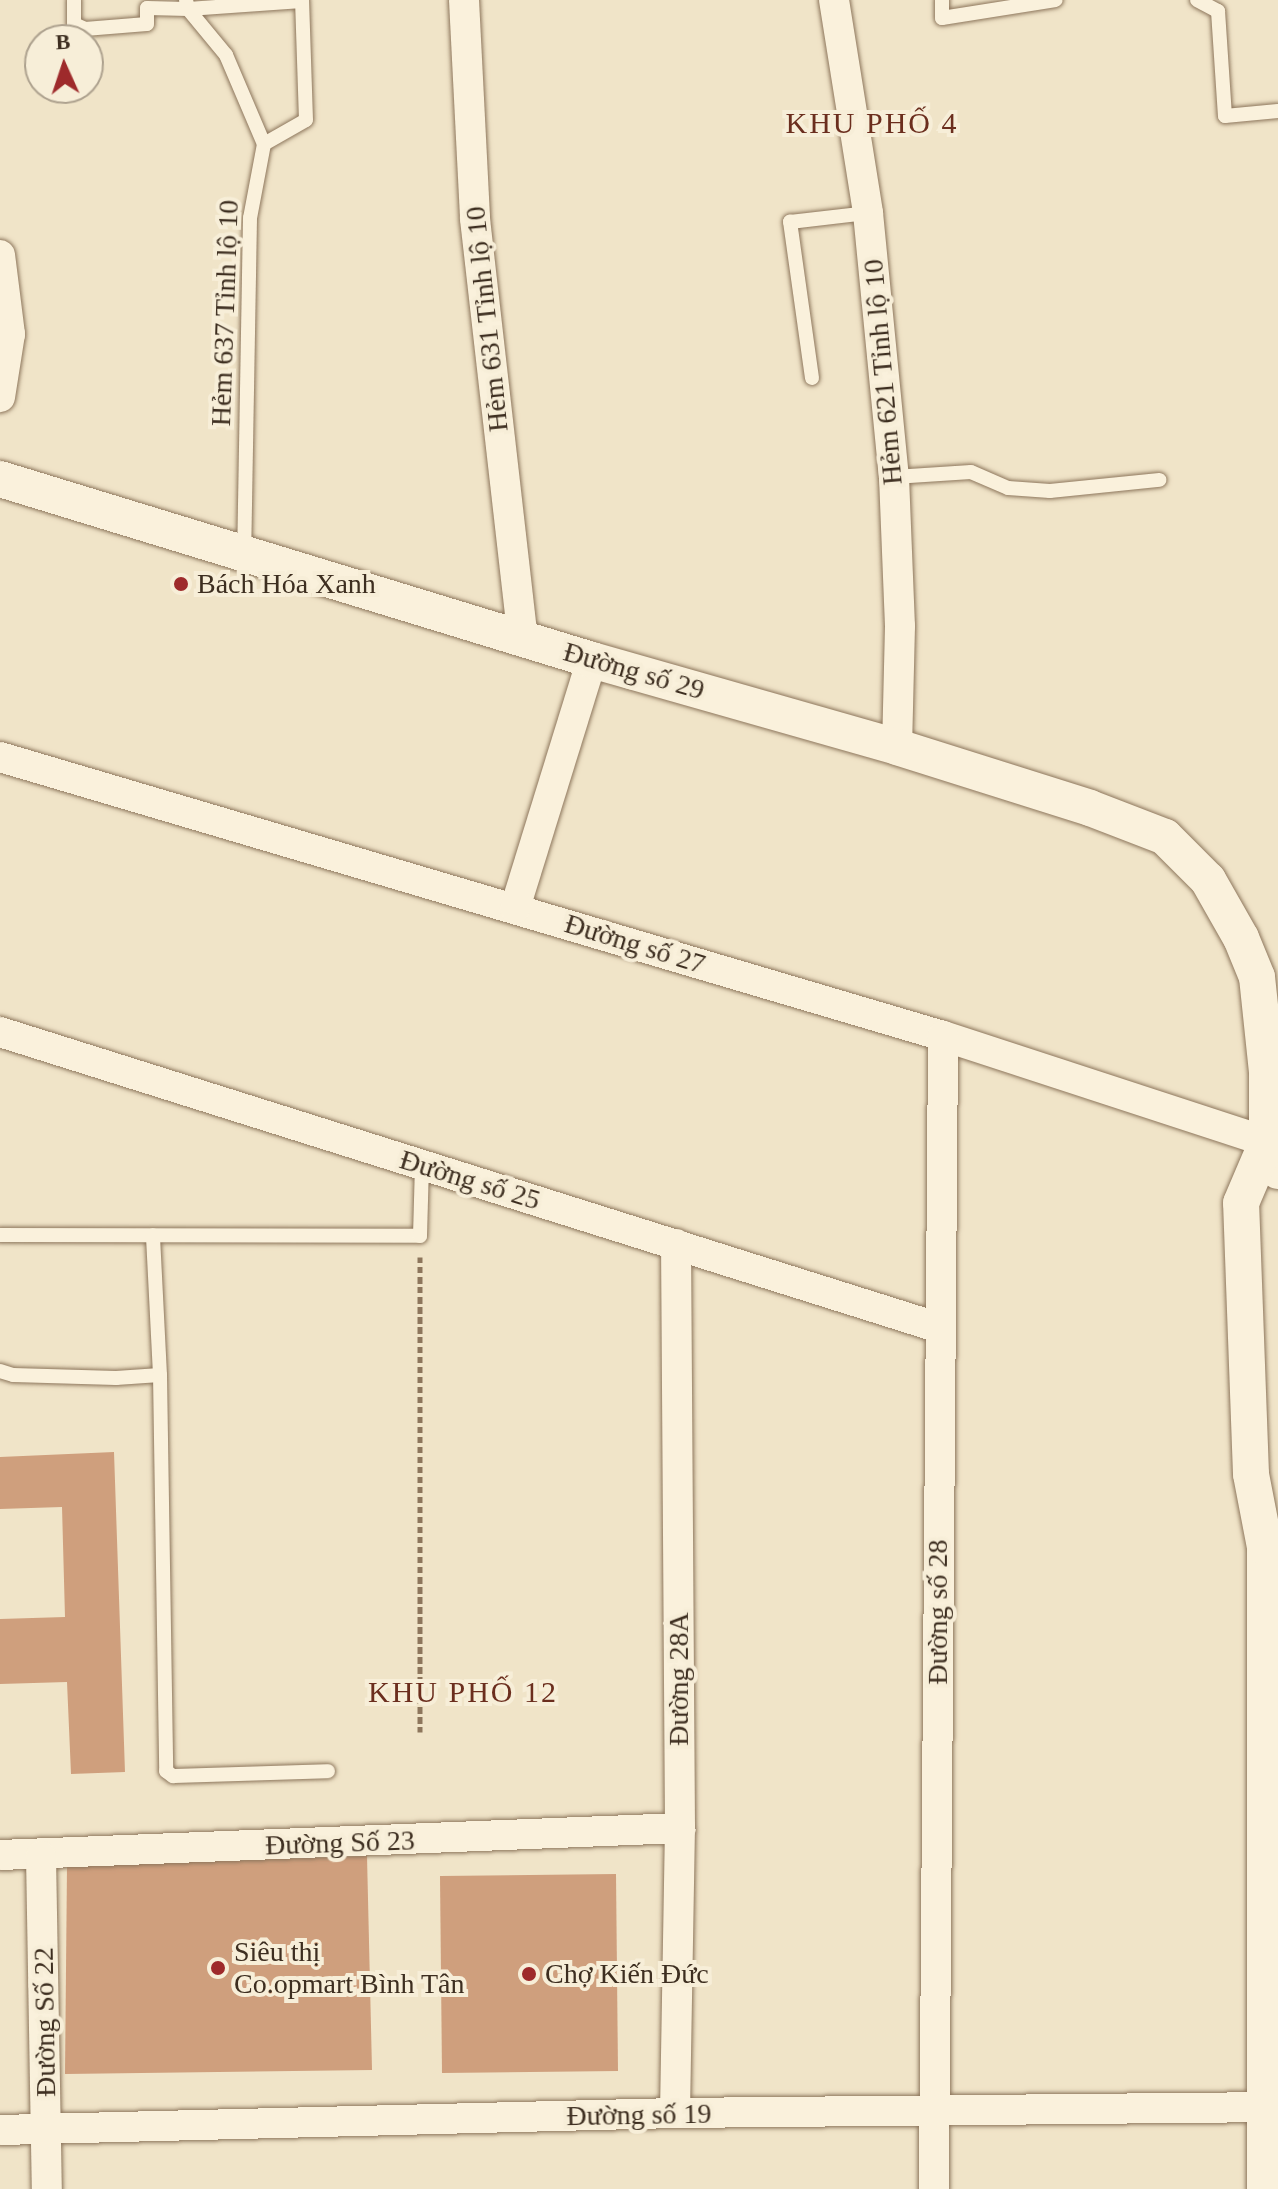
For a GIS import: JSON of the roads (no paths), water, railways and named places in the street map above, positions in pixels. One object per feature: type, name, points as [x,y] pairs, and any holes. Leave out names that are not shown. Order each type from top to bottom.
[{"type":"street","name":"Hẻm 631 Tỉnh lộ 10","points":[[464,0],[475,219],[523,638]]},
{"type":"street","name":"Hẻm 621 Tỉnh lộ 10","points":[[834,0],[868,213],[894,477],[900,626],[897,747]]},
{"type":"street","points":[[0,255],[5,270],[10,334],[0,397]]},
{"type":"street","name":"Đường số 29","points":[[0,479],[592,660],[897,747],[1090,808],[1165,837],[1196,865],[1231,919],[1257,977],[1274,1068],[1272,1156]]},
{"type":"street","points":[[515,908],[592,660]]},
{"type":"street","name":"Đường số 27","points":[[0,757],[943,1036],[1272,1156]]},
{"type":"street","name":"Đường số 25","points":[[0,1032],[940,1328]]},
{"type":"street","name":"Đường số 28","points":[[934,2189],[943,1036]]},
{"type":"street","points":[[1265,2189],[1271,2106],[1265,1476],[1241,1203],[1272,1156]]},
{"type":"street","name":"Đường 28A","points":[[675,2113],[680,1828],[676,1244]]},
{"type":"street","name":"Đường Số 23","points":[[0,1855],[41,1856],[680,1828]]},
{"type":"street","name":"Đường Số 22","points":[[41,1856],[47,2189]]},
{"type":"street","name":"Đường số 19","points":[[0,2130],[675,2113],[1271,2106]]},
{"type":"lane","points":[[74,0],[73,21],[80,29],[147,24],[147,8],[187,5],[302,0],[306,120],[264,144],[226,55],[187,5]]},
{"type":"lane","points":[[942,0],[942,18],[1056,0]]},
{"type":"lane","points":[[1197,0],[1218,11],[1225,116],[1278,111]]},
{"type":"lane","name":"Hẻm 637 Tỉnh lộ 10","points":[[244,555],[250,218],[264,144]]},
{"type":"lane","points":[[812,378],[790,222],[868,213]]},
{"type":"lane","points":[[894,477],[971,472],[1008,488],[1050,491],[1159,480]]},
{"type":"lane","points":[[0,1235],[420,1236],[422,1165]]},
{"type":"lane","points":[[153,1235],[160,1375],[166,1771],[173,1776],[328,1771]]},
{"type":"lane","points":[[0,1371],[13,1375],[116,1378],[160,1375]]},
{"type":"place","name":"Bách Hóa Xanh","points":[[181,584]]},
{"type":"place","name":"Siêu thị Co.opmart Bình Tân","points":[[218,1968]]},
{"type":"place","name":"Chợ Kiến Đức","points":[[529,1974]]},
{"type":"district","name":"KHU PHỐ 4","points":[[872,123]]},
{"type":"district","name":"KHU PHỐ 12","points":[[463,1692]]}]
